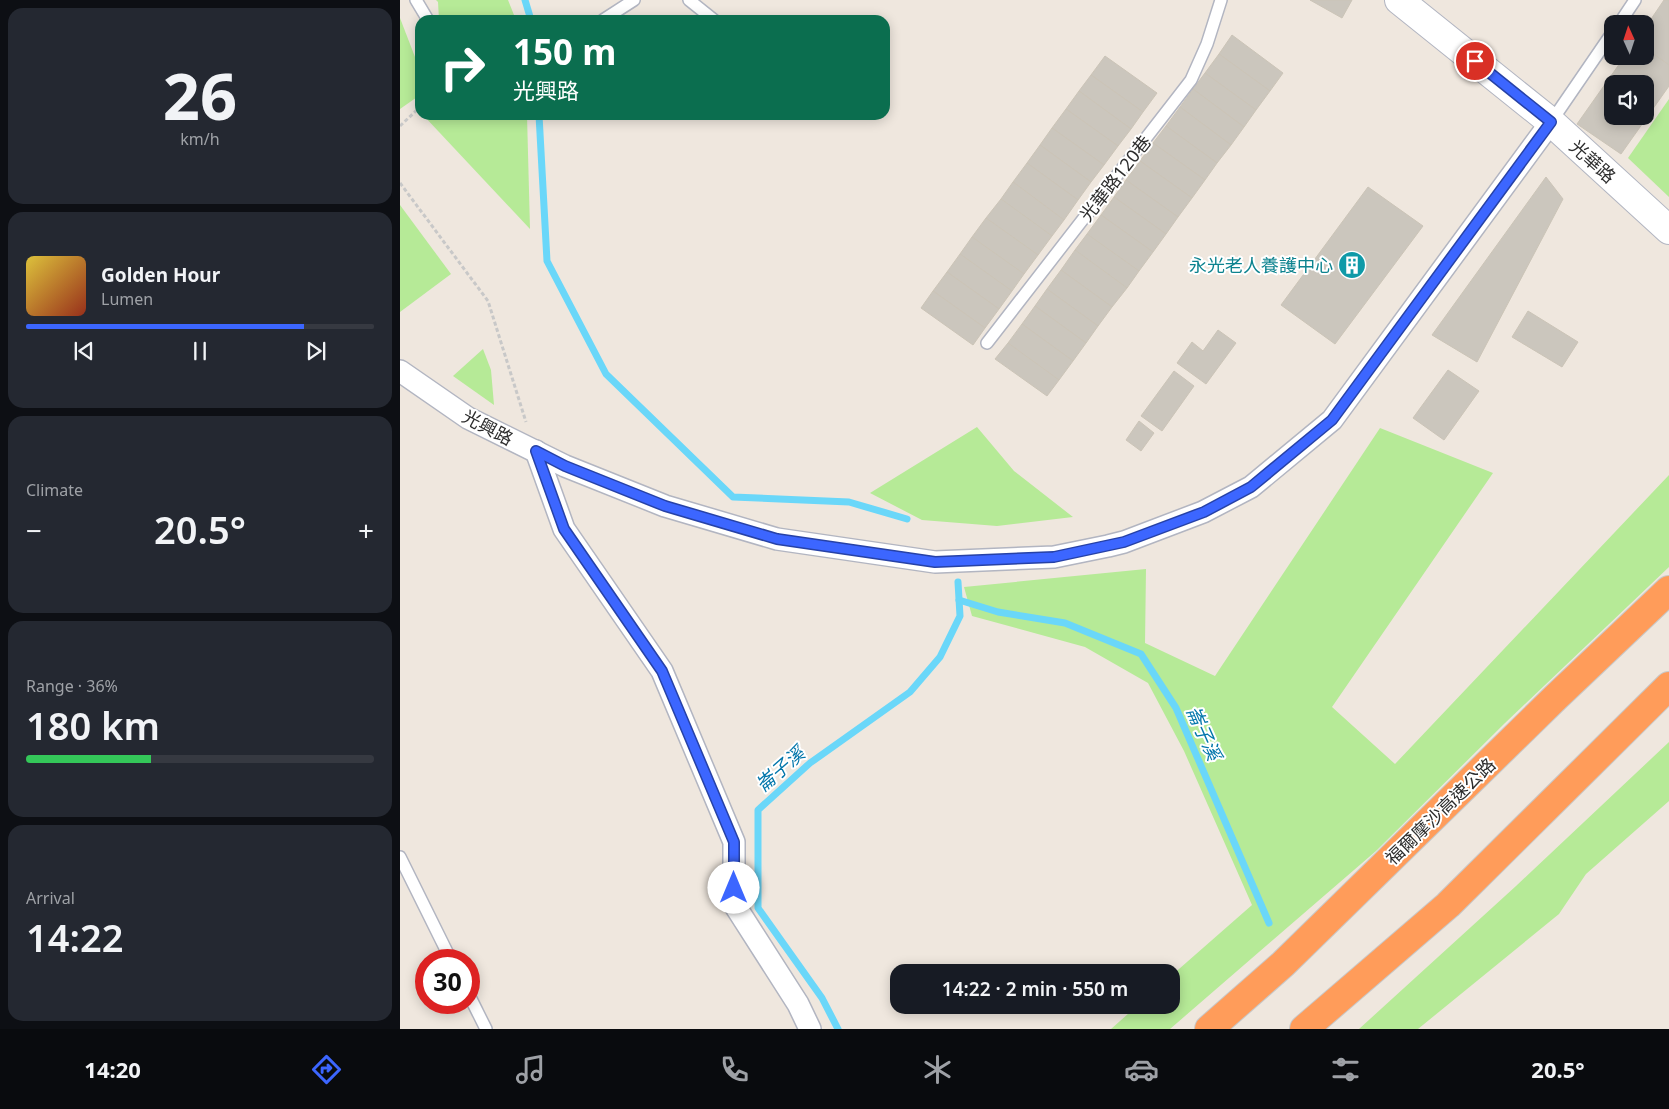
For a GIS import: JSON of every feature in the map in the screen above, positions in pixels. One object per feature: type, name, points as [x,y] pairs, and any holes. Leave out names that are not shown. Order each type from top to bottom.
[{"type":"highway","name":"福爾摩沙高速公路","points":[[1209,1029],[1283,964],[1555,698],[1669,590]]},
{"type":"highway","points":[[1304,1029],[1448,905],[1669,686]]},
{"type":"street","name":"光華路","points":[[1399,0],[1551,122],[1669,230]]},
{"type":"street","name":"光興路","points":[[400,371],[468,418],[565,466],[665,506],[777,539],[935,562],[1054,557],[1124,542],[1204,512],[1251,487],[1332,420],[1551,122]]},
{"type":"street","points":[[536,451],[564,529],[662,671],[734,842],[734,904],[798,1004],[810,1029]]},
{"type":"lane","points":[[416,0],[425,15]]},
{"type":"lane","points":[[611,15],[634,0]]},
{"type":"lane","points":[[689,0],[708,15]]},
{"type":"lane","name":"光華路120巷","points":[[988,343],[1191,80],[1207,44],[1220,0]]},
{"type":"lane","points":[[1625,15],[1635,0]]},
{"type":"lane","points":[[1551,122],[1604,45]]},
{"type":"lane","points":[[400,857],[446,949]]},
{"type":"lane","points":[[478,1014],[486,1029]]},
{"type":"path","points":[[400,126],[415,112]]},
{"type":"path","points":[[400,183],[488,301],[536,451]]},
{"type":"green space","points":[[436,0],[508,0],[514,15],[439,15],[438,2]]},
{"type":"green space","points":[[400,18],[415,57],[415,98],[400,109]]},
{"type":"green space","points":[[1669,99],[1669,197],[1628,158],[1651,125],[1654,125],[1654,121]]},
{"type":"green space","points":[[428,120],[527,120],[530,229]]},
{"type":"green space","points":[[400,205],[451,274],[400,312]]},
{"type":"green space","points":[[483,349],[491,370],[494,405],[453,376]]},
{"type":"green space","points":[[977,427],[1014,471],[1073,517],[997,526],[922,520],[870,493]]},
{"type":"green space","points":[[1380,428],[1493,473],[1332,707],[1395,764],[1669,475],[1669,567],[1505,723],[1376,851],[1170,1029],[1111,1029],[1128,1014],[1180,1014],[1180,968],[1252,905],[1184,751],[1148,683],[1085,647],[972,616],[964,587],[1146,569],[1145,643],[1215,676]]},
{"type":"green space","points":[[1669,742],[1669,801],[1586,874],[1559,914],[1418,1029],[1359,1029],[1516,886]]},
{"type":"building","points":[[1310,0],[1352,0],[1342,18]]},
{"type":"building","points":[[1664,0],[1669,0],[1669,65],[1654,54],[1654,15]]},
{"type":"building","points":[[1232,35],[1283,73],[1270,91],[1219,54]]},
{"type":"building","points":[[1219,54],[1270,91],[1256,110],[1205,73]]},
{"type":"building","points":[[1654,54],[1669,65],[1669,86],[1654,107],[1654,75],[1612,75],[1619,65],[1654,65]]},
{"type":"building","points":[[1105,56],[1157,93],[1143,112],[1091,75]]},
{"type":"building","points":[[1205,73],[1256,110],[1244,127],[1193,89]]},
{"type":"building","points":[[1091,75],[1143,112],[1131,129],[1079,91]]},
{"type":"building","points":[[1604,86],[1604,125],[1641,125],[1621,154],[1577,124]]},
{"type":"building","points":[[1193,89],[1244,127],[1231,145],[1180,107]]},
{"type":"building","points":[[1079,91],[1131,129],[1118,146],[1066,109]]},
{"type":"building","points":[[1180,107],[1231,145],[1217,163],[1166,126]]},
{"type":"building","points":[[1066,109],[1118,146],[1104,165],[1052,128]]},
{"type":"building","points":[[1166,126],[1217,163],[1205,180],[1153,143]]},
{"type":"building","points":[[1052,128],[1104,165],[1091,182],[1040,145]]},
{"type":"building","points":[[1153,143],[1205,180],[1192,198],[1140,161]]},
{"type":"building","points":[[1040,145],[1091,182],[1078,200],[1027,163]]},
{"type":"building","points":[[1140,161],[1192,198],[1178,217],[1126,180]]},
{"type":"building","points":[[1027,163],[1078,200],[1064,220],[1013,182]]},
{"type":"building","points":[[1546,177],[1563,199],[1477,362],[1432,335]]},
{"type":"building","points":[[1126,180],[1178,217],[1166,234],[1114,197]]},
{"type":"building","points":[[1013,182],[1064,220],[1052,236],[1001,199]]},
{"type":"building","name":"永光老人養護中心","points":[[1368,187],[1423,226],[1335,344],[1281,305]]},
{"type":"building","points":[[1114,197],[1166,234],[1153,252],[1101,215]]},
{"type":"building","points":[[1001,199],[1052,236],[1038,255],[986,218]]},
{"type":"building","points":[[1101,215],[1153,252],[1139,271],[1087,234]]},
{"type":"building","points":[[986,218],[1038,255],[1024,274],[972,237]]},
{"type":"building","points":[[1087,234],[1139,271],[1127,288],[1075,250]]},
{"type":"building","points":[[972,237],[1024,274],[1012,291],[960,254]]},
{"type":"building","points":[[1075,250],[1127,288],[1112,307],[1061,270]]},
{"type":"building","points":[[960,254],[1012,291],[999,309],[947,272]]},
{"type":"building","points":[[1061,270],[1112,307],[1098,326],[1047,289]]},
{"type":"building","points":[[947,272],[999,309],[985,328],[933,291]]},
{"type":"building","points":[[1047,289],[1098,326],[1086,343],[1035,306]]},
{"type":"building","points":[[933,291],[985,328],[973,345],[921,308]]},
{"type":"building","points":[[1035,306],[1086,343],[1073,361],[1022,324]]},
{"type":"building","points":[[1528,311],[1578,342],[1562,367],[1512,337]]},
{"type":"building","points":[[1022,324],[1073,361],[1059,380],[1008,343]]},
{"type":"building","points":[[1218,330],[1236,343],[1206,384],[1177,363],[1192,342],[1203,351]]},
{"type":"building","points":[[1008,343],[1059,380],[1047,396],[995,359]]},
{"type":"building","points":[[1448,370],[1479,391],[1444,440],[1413,418]]},
{"type":"building","points":[[1174,371],[1194,386],[1162,431],[1141,416]]},
{"type":"building","points":[[1139,421],[1154,433],[1141,451],[1126,440]]},
{"type":"waterway","points":[[525,0],[530,15]]},
{"type":"waterway","points":[[539,120],[547,261],[606,374],[733,497],[849,502],[907,519]]},
{"type":"waterway","name":"崙子溪","points":[[838,1029],[822,998],[758,908],[758,810],[810,763],[910,692],[940,657],[960,616],[958,582]]},
{"type":"waterway","name":"崙子溪","points":[[959,600],[998,612],[1065,623],[1141,654],[1176,708],[1269,923]]},
{"type":"place","name":"永光老人養護中心","points":[[1352,265]]},
{"type":"route","points":[[734,888],[734,842],[662,671],[564,529],[536,451],[565,466],[665,506],[777,539],[935,562],[1054,557],[1124,542],[1204,512],[1251,487],[1332,420],[1551,122],[1475,61]]}]
